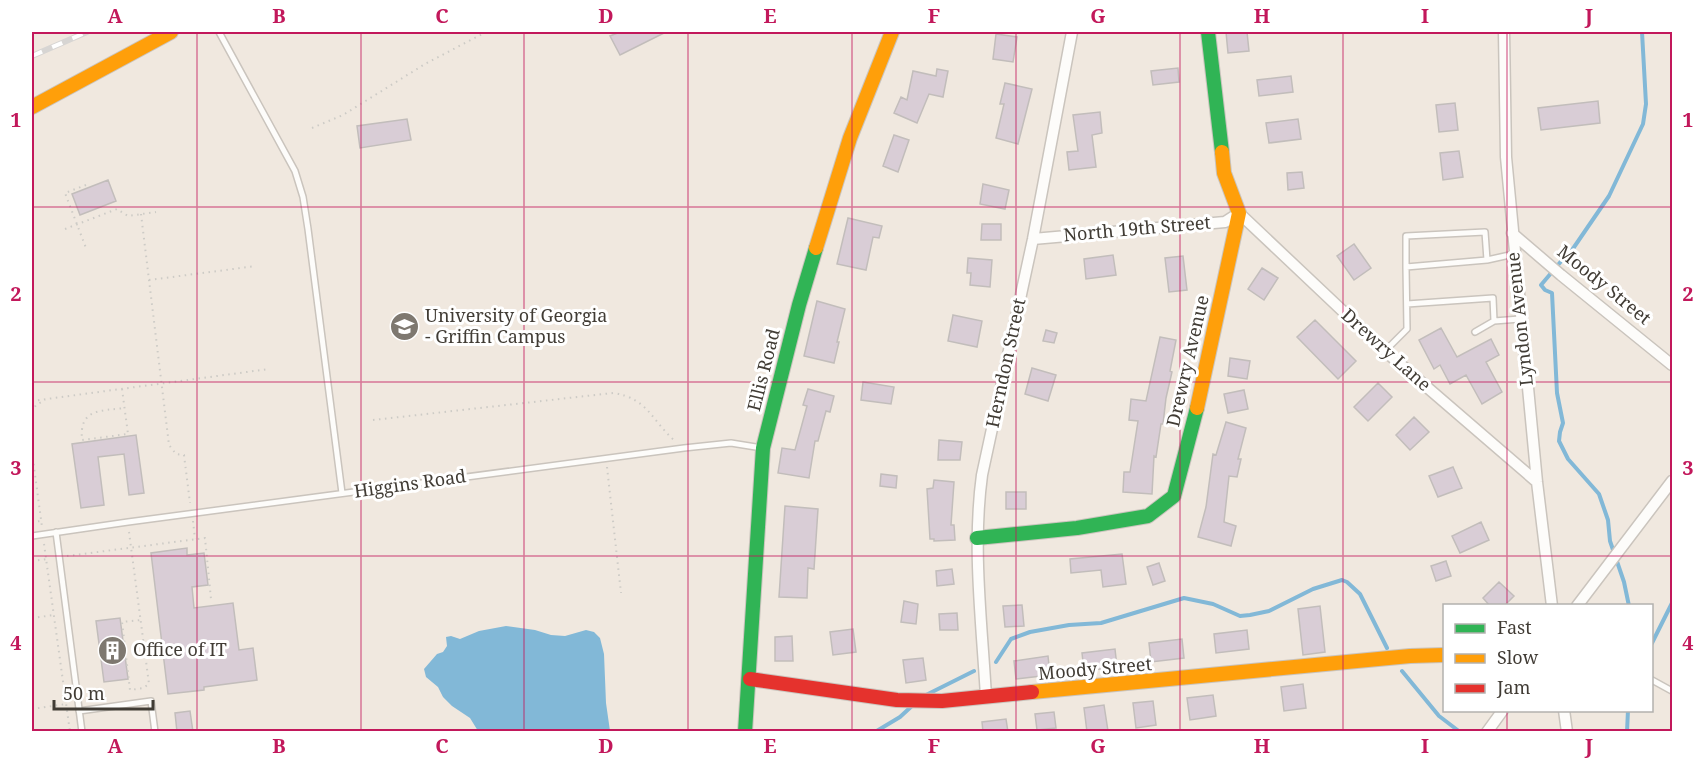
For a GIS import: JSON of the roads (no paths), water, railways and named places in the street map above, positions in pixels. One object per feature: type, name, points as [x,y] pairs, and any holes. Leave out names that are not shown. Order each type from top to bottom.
[{"type":"street","points":[[32,107],[171,32]]},
{"type":"street","name":"Ellis Road","points":[[745,732],[763,448],[798,305],[846,149],[892,32]]},
{"type":"street","name":"Herndon Street","points":[[986,697],[977,538],[982,475],[1033,239],[1072,32]]},
{"type":"street","points":[[1208,32],[1224,174],[1239,213]]},
{"type":"street","name":"Lyndon Avenue","points":[[1504,32],[1506,157],[1512,233],[1552,604]]},
{"type":"street","name":"North 19th Street","points":[[1033,239],[1225,222],[1239,213]]},
{"type":"street","name":"Drewry Lane","points":[[1239,213],[1385,351],[1537,482]]},
{"type":"street","name":"Drewry Avenue","points":[[977,538],[1077,528],[1148,516],[1174,496],[1203,386],[1239,213]]},
{"type":"street","name":"Moody Street","points":[[1512,233],[1672,365]]},
{"type":"street","points":[[1579,604],[1672,481]]},
{"type":"street","name":"Moody Street","points":[[750,679],[897,700],[942,701],[1443,654]]},
{"type":"street","points":[[1487,732],[1502,712]]},
{"type":"street","points":[[1564,712],[1567,732]]},
{"type":"lane","points":[[219,32],[295,171],[303,197],[342,494]]},
{"type":"lane","points":[[1385,351],[1407,330],[1406,236],[1485,232],[1487,260]]},
{"type":"lane","points":[[1406,267],[1487,260],[1514,254]]},
{"type":"lane","points":[[1407,304],[1493,298],[1494,321]]},
{"type":"lane","points":[[1475,332],[1494,321],[1520,319]]},
{"type":"lane","name":"Higgins Road","points":[[32,536],[684,448],[731,443],[763,448]]},
{"type":"lane","points":[[56,532],[82,732]]},
{"type":"lane","points":[[1653,680],[1672,691]]},
{"type":"lane","points":[[79,711],[151,701],[155,732]]},
{"type":"water","points":[[506,626],[565,636],[586,630],[594,632],[600,638],[604,654],[606,703],[610,731],[478,731],[470,718],[452,706],[443,697],[438,687],[426,677],[424,669],[437,654],[443,652],[447,646],[446,637],[460,639],[479,631]]},
{"type":"waterway","points":[[1629,604],[1624,582],[1610,541],[1608,520],[1599,494],[1568,459],[1559,441],[1563,423],[1557,393],[1552,293],[1541,285],[1570,253],[1609,196],[1643,124],[1646,104],[1642,32]]},
{"type":"waterway","points":[[996,662],[1011,639],[1030,632],[1069,625],[1101,623],[1184,598],[1213,604],[1240,616],[1250,615],[1269,611],[1313,589],[1342,580],[1360,594],[1387,648]]},
{"type":"waterway","points":[[1653,641],[1672,603]]},
{"type":"waterway","points":[[926,695],[974,671]]},
{"type":"waterway","points":[[1402,671],[1439,716],[1460,732]]},
{"type":"waterway","points":[[875,732],[900,717],[913,705]]},
{"type":"waterway","points":[[1627,732],[1628,712]]},
{"type":"railway","points":[[32,56],[87,32]]},
{"type":"place","name":"University of Georgia - Griffin Campus","points":[[404,326]]},
{"type":"place","name":"Office of IT","points":[[112,650]]}]
